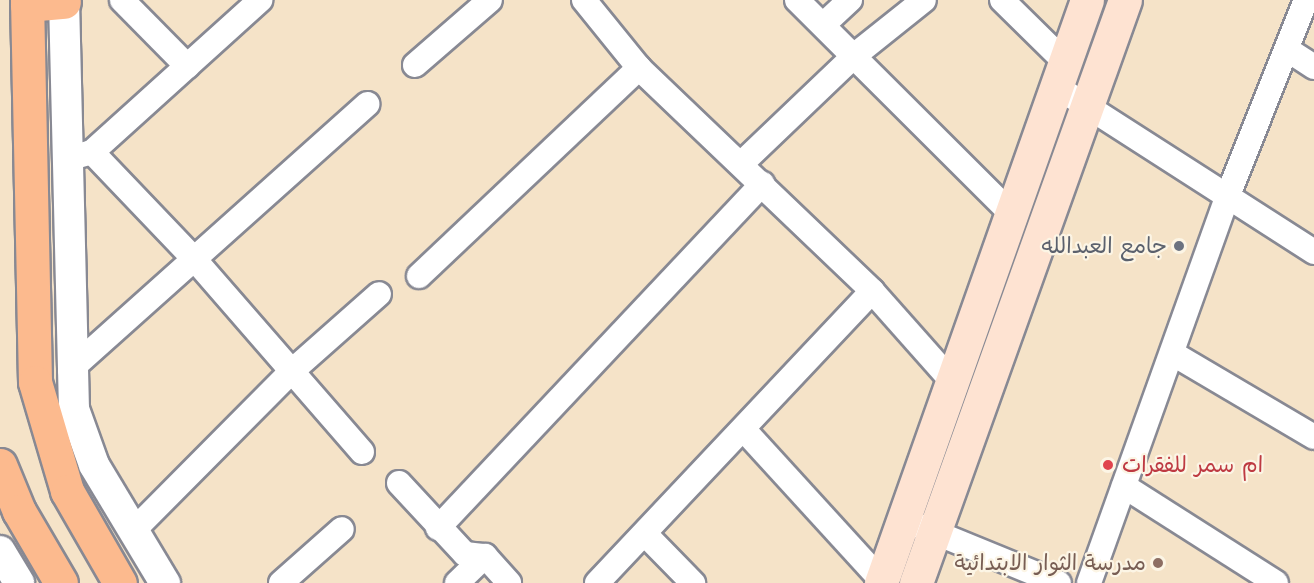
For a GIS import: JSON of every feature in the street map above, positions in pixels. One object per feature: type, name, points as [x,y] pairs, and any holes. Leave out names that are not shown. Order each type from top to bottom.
[{"type":"main road","points":[[881,582],[1059,73],[1087,0]]},
{"type":"main road","points":[[916,583],[936,534],[1125,0]]},
{"type":"main road","points":[[64,1],[27,2],[35,382],[67,491],[120,583]]},
{"type":"main road","points":[[0,465],[61,583]]},
{"type":"street","points":[[122,0],[187,66]]},
{"type":"street","points":[[81,155],[187,66],[260,0]]},
{"type":"street","points":[[415,65],[490,0]]},
{"type":"street","points":[[585,0],[639,68],[872,291],[952,381]]},
{"type":"street","points":[[797,0],[855,55],[1010,212]]},
{"type":"street","points":[[823,25],[850,0]]},
{"type":"street","points":[[741,164],[855,55],[924,0]]},
{"type":"street","points":[[1002,0],[1059,73],[1088,104],[1314,252]]},
{"type":"street","points":[[1089,583],[1175,355],[1227,195],[1288,50],[1306,0]]},
{"type":"street","points":[[64,1],[81,155],[70,370],[86,447],[165,583]]},
{"type":"street","points":[[1288,50],[1314,67]]},
{"type":"street","points":[[419,276],[639,68]]},
{"type":"street","points":[[70,370],[196,261],[367,104]]},
{"type":"street","points":[[81,155],[196,261],[362,452]]},
{"type":"street","points":[[438,528],[762,184]]},
{"type":"street","points":[[597,583],[745,431],[872,291]]},
{"type":"street","points":[[134,530],[292,371],[379,294]]},
{"type":"street","points":[[1175,355],[1314,437]]},
{"type":"street","points":[[745,431],[881,582]]},
{"type":"street","points":[[399,483],[438,528],[465,554],[485,556],[509,583]]},
{"type":"street","points":[[1124,486],[1276,583]]},
{"type":"street","points":[[902,519],[1059,583]]},
{"type":"street","points":[[281,583],[342,529]]},
{"type":"street","points":[[645,534],[693,583]]},
{"type":"street","points":[[0,551],[19,583]]},
{"type":"street","points":[[457,583],[485,556]]},
{"type":"place","name":"جامع العبدالله","points":[[1179,246]]},
{"type":"place","name":"ام سمر للفقرات","points":[[1108,465]]},
{"type":"place","name":"مدرسة الثوار الابتدائية","points":[[1158,563]]}]
